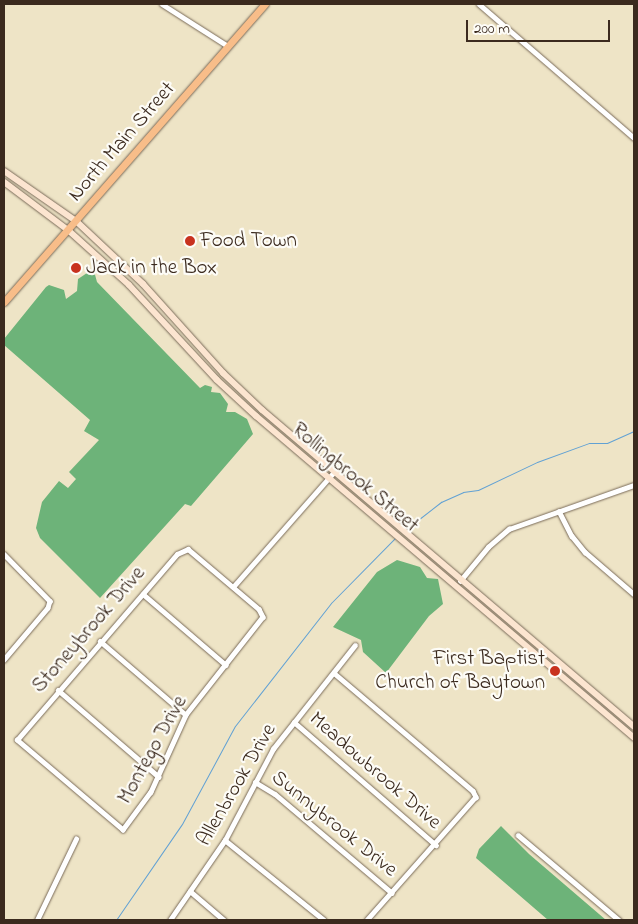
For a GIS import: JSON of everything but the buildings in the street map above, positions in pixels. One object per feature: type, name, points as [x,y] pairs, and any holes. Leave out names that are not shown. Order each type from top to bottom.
[{"type":"main road","name":"North Main Street","points":[[4,302],[265,4]]},
{"type":"main road","name":"Rollingbrook Street","points":[[4,171],[76,221],[143,284],[223,373],[334,472],[634,727]]},
{"type":"main road","name":"Rollingbrook Street","points":[[4,182],[68,230],[158,313],[217,380],[634,738]]},
{"type":"main road","points":[[514,635],[518,629]]},
{"type":"main road","points":[[573,687],[579,680]]},
{"type":"street","points":[[162,4],[228,46]]},
{"type":"street","points":[[479,4],[634,138]]},
{"type":"street","points":[[233,587],[334,472]]},
{"type":"street","points":[[455,585],[488,547],[510,529],[634,485]]},
{"type":"street","points":[[559,511],[578,544],[634,594]]},
{"type":"street","name":"Stoneybrook Drive","points":[[123,830],[17,740],[58,690],[177,554],[191,550],[233,587]]},
{"type":"street","points":[[4,554],[46,594],[50,601],[48,608],[4,660]]},
{"type":"street","points":[[4,564],[9,559]]},
{"type":"street","name":"Montego Drive","points":[[123,830],[128,827],[159,776],[186,715],[261,623],[261,613],[233,587]]},
{"type":"street","points":[[143,594],[226,665]]},
{"type":"street","points":[[100,642],[186,715]]},
{"type":"street","name":"Allenbrook Drive","points":[[170,920],[225,840],[273,749],[355,646]]},
{"type":"street","points":[[334,672],[473,791],[476,797],[474,803],[367,920]]},
{"type":"street","points":[[58,690],[159,776]]},
{"type":"street","name":"Meadowbrook Drive","points":[[294,722],[436,845]]},
{"type":"street","name":"Sunnybrook Drive","points":[[255,782],[275,794],[392,893]]},
{"type":"street","points":[[518,835],[619,920]]},
{"type":"street","points":[[37,920],[76,839]]},
{"type":"street","points":[[225,840],[250,856],[324,920]]},
{"type":"street","points":[[190,892],[224,920]]},
{"type":"green space","points":[[90,271],[94,271],[97,282],[200,388],[205,385],[212,387],[211,392],[220,393],[228,404],[226,412],[235,412],[247,419],[253,434],[191,506],[185,504],[100,598],[40,538],[36,528],[42,502],[59,481],[68,488],[76,479],[69,472],[99,440],[84,431],[90,420],[4,345],[4,339],[46,287],[49,285],[64,290],[66,299],[77,291],[78,279]]},
{"type":"green space","points":[[397,560],[420,567],[427,578],[438,579],[443,604],[429,616],[386,673],[363,652],[361,640],[333,627],[377,572]]},
{"type":"green space","points":[[501,826],[529,854],[606,920],[548,920],[476,858],[479,849]]},
{"type":"waterway","points":[[405,530],[441,502],[463,492],[478,490],[537,462],[589,443],[607,443],[634,431]]},
{"type":"waterway","points":[[116,920],[182,824],[235,726],[332,602],[396,537]]},
{"type":"place","name":"Food Town","points":[[190,241]]},
{"type":"place","name":"Jack in the Box","points":[[76,268]]},
{"type":"place","name":"First Baptist Church of Baytown","points":[[555,671]]}]
